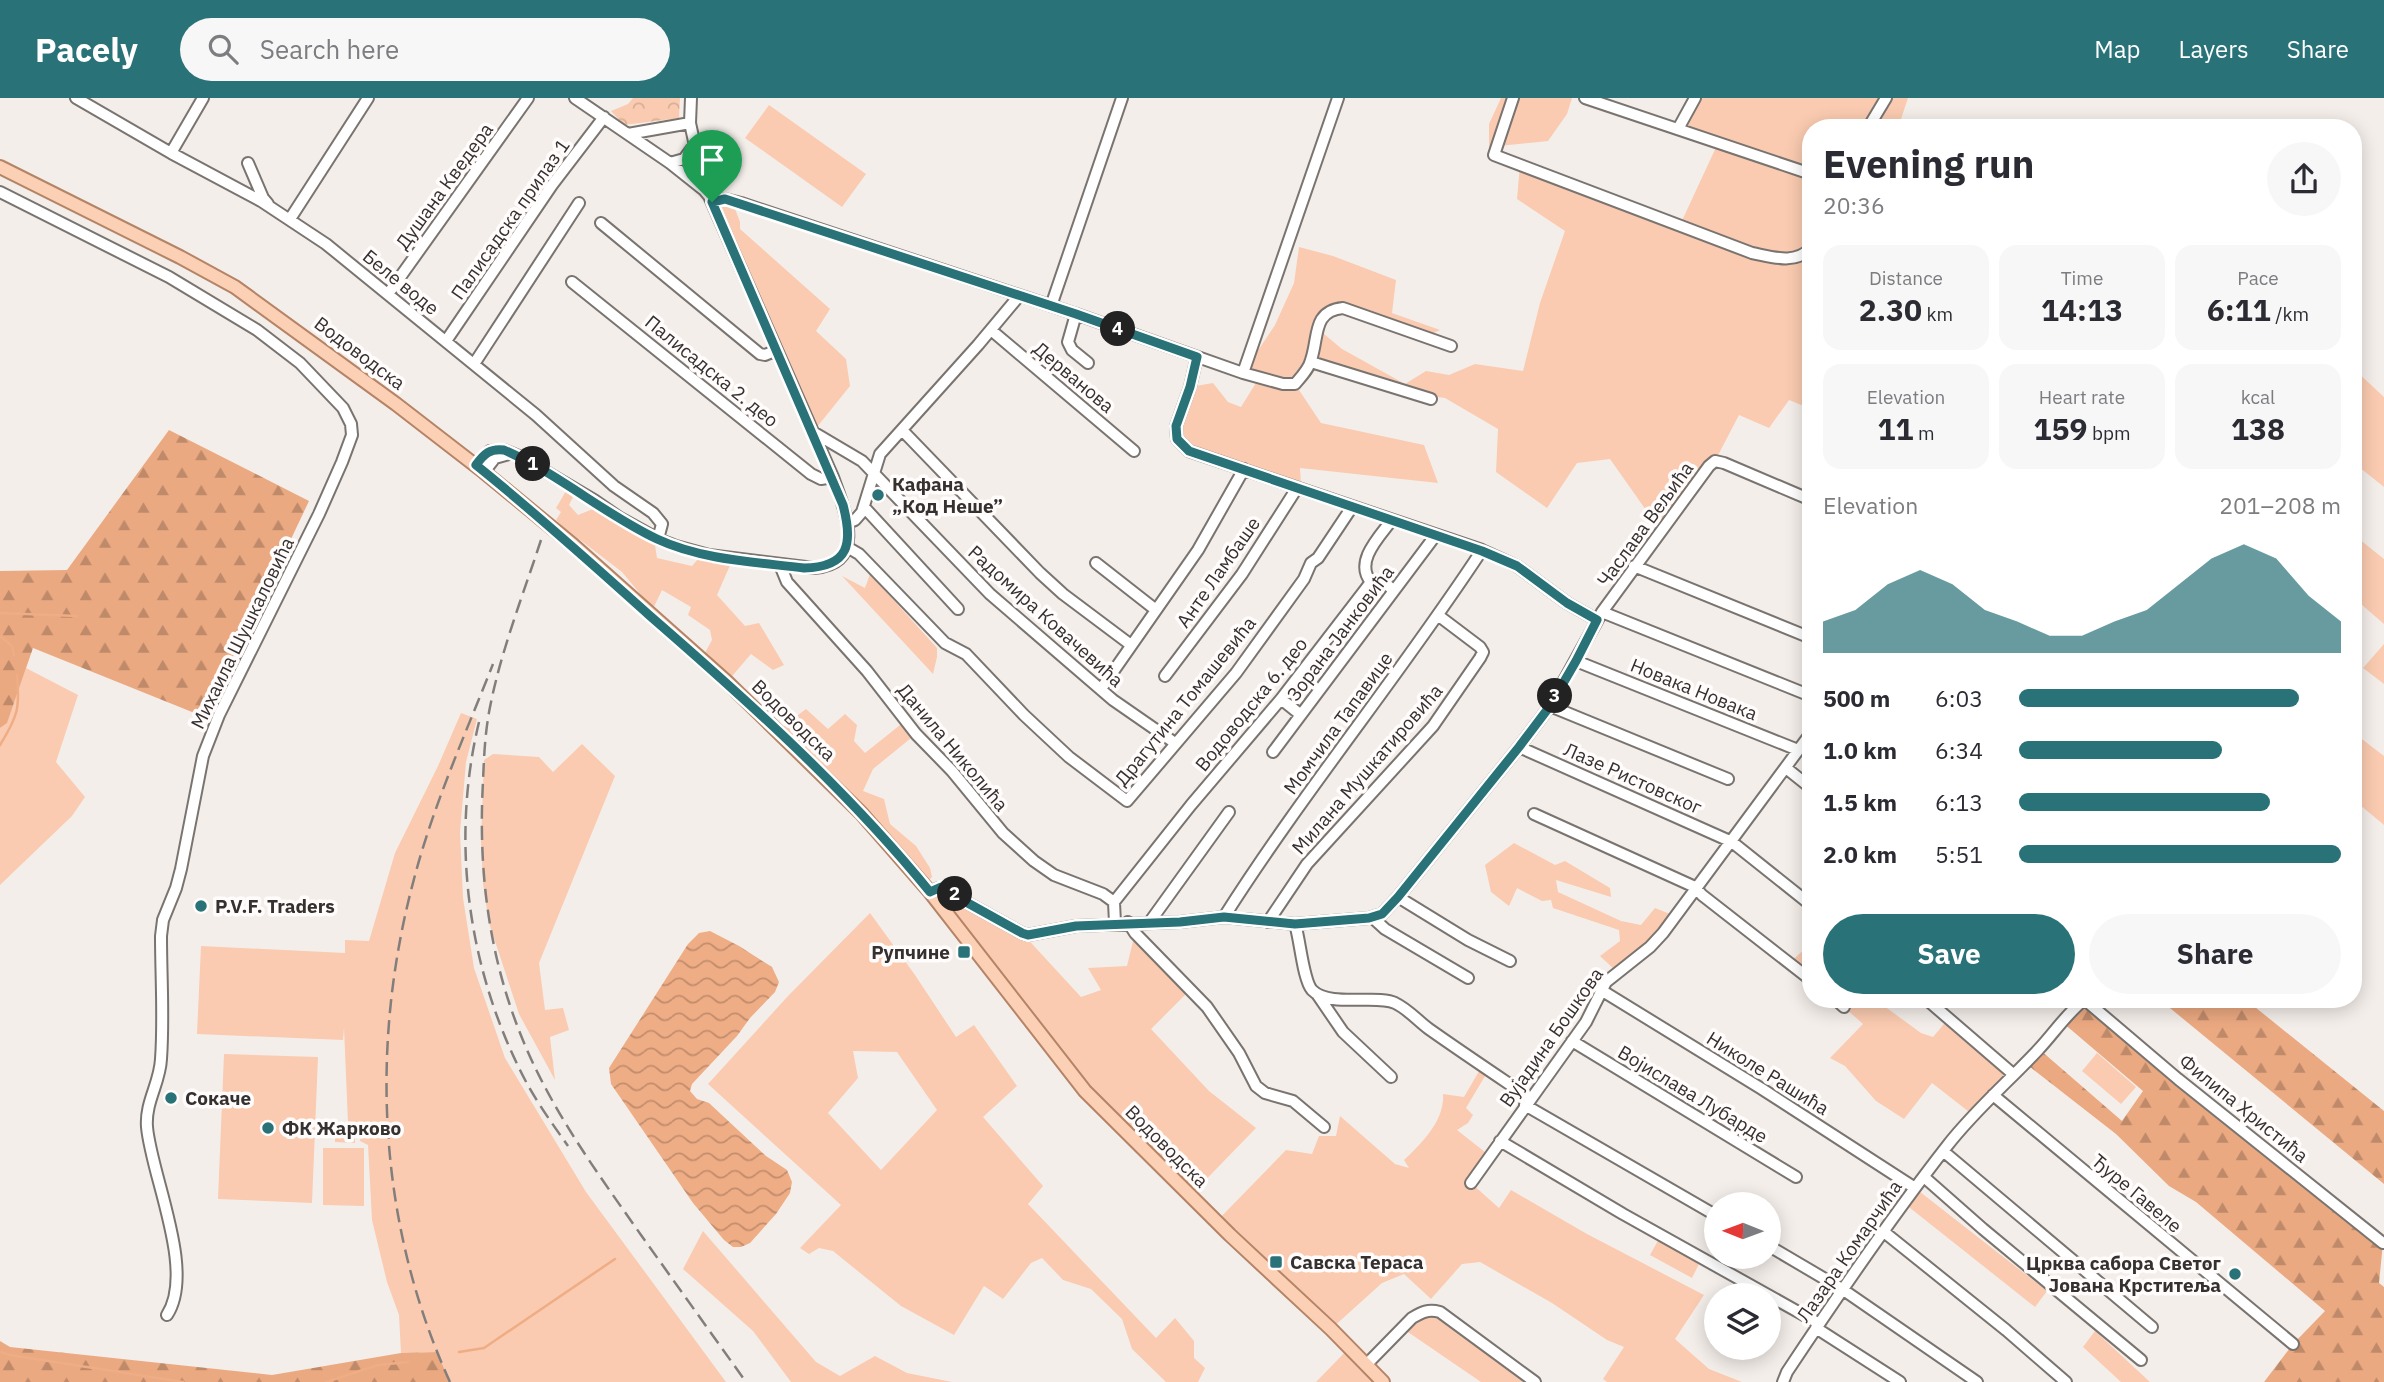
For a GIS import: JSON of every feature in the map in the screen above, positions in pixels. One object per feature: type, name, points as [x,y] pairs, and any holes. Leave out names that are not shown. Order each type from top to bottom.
[{"type":"main road","name":"Водоводска","points":[[0,167],[235,287],[480,468],[573,545],[727,682],[861,813],[930,892],[1086,1091],[1230,1236],[1383,1382]]},
{"type":"street","name":"Беле воде","points":[[76,98],[270,206],[326,244],[536,415],[614,486],[653,513],[662,524],[658,539]]},
{"type":"street","points":[[171,153],[203,98]]},
{"type":"street","points":[[290,219],[368,98]]},
{"type":"street","name":"Душана Кведера","points":[[388,294],[528,98]]},
{"type":"street","points":[[480,468],[490,451],[497,449],[512,454],[658,539],[692,552],[780,565],[822,567],[839,558],[847,547],[848,523],[833,477],[707,192],[670,163],[575,98]]},
{"type":"street","points":[[691,98],[693,147],[700,169],[698,185]]},
{"type":"street","points":[[1051,306],[1122,98]]},
{"type":"street","points":[[1243,373],[1338,98]]},
{"type":"street","points":[[1513,98],[1494,155],[1752,253],[1784,259],[1802,255]]},
{"type":"street","points":[[1585,98],[1802,171]]},
{"type":"street","points":[[1678,129],[1695,98]]},
{"type":"street","points":[[1873,119],[1886,98]]},
{"type":"street","name":"Палисадска прилаз 1","points":[[446,341],[552,185],[604,117]]},
{"type":"street","points":[[628,134],[690,123]]},
{"type":"street","points":[[670,163],[684,159],[693,147]]},
{"type":"street","points":[[248,163],[263,198],[270,206]]},
{"type":"street","name":"Михаила Шушкаловића","points":[[0,192],[169,277],[257,330],[300,363],[343,408],[351,424],[352,435],[348,447],[319,514],[212,731],[201,764],[181,869],[163,920],[161,1059],[146,1122],[166,1205],[175,1262],[176,1293],[167,1315]]},
{"type":"street","points":[[712,202],[725,199],[741,203],[1076,314],[1243,373],[1283,384],[1295,384],[1311,362],[1318,329],[1329,309],[1343,308],[1451,346]]},
{"type":"street","points":[[474,364],[579,203]]},
{"type":"street","points":[[601,223],[760,354],[765,355],[777,350]]},
{"type":"street","name":"Палисадска 2. део","points":[[572,282],[811,474],[821,479],[833,477]]},
{"type":"street","points":[[848,523],[859,517],[864,507],[880,454],[1019,296]]},
{"type":"street","points":[[1076,314],[1068,342],[1072,351],[1088,363]]},
{"type":"street","name":"Дерванова","points":[[991,330],[1134,451]]},
{"type":"street","points":[[1197,357],[1176,426],[1177,439],[1189,451],[1482,551],[1517,566],[1567,603],[1802,693]]},
{"type":"street","points":[[1311,362],[1431,399]]},
{"type":"street","points":[[902,430],[1040,573],[1063,594],[1131,645]]},
{"type":"street","name":"Радомира Ковачевића","points":[[813,432],[855,455],[990,594],[1101,689],[1175,743]]},
{"type":"street","name":"Часлава Вељића","points":[[1373,918],[1382,914],[1398,897],[1550,706],[1600,616],[1709,466],[1716,461],[1802,496]]},
{"type":"street","points":[[1101,689],[1203,542],[1244,469]]},
{"type":"street","name":"Анте Ламбаше","points":[[1165,676],[1242,574],[1297,488]]},
{"type":"street","points":[[864,507],[958,608]]},
{"type":"street","name":"Драгутина Томашевића","points":[[847,547],[856,551],[945,643],[972,660],[1024,715],[1069,757],[1127,801],[1236,673],[1352,507]]},
{"type":"street","points":[[1391,521],[1367,555],[1365,571],[1371,582],[1384,582],[1394,590]]},
{"type":"street","name":"Зорана Јанковића","points":[[1273,752],[1435,536]]},
{"type":"street","name":"Момчила Тапавице","points":[[1224,917],[1272,844],[1438,616],[1482,551]]},
{"type":"street","points":[[1096,564],[1156,610]]},
{"type":"street","name":"Данила Николића","points":[[780,565],[787,582],[867,671],[916,734],[952,771],[1003,833],[1054,875],[1103,894],[1114,902]]},
{"type":"street","points":[[1634,566],[1802,634]]},
{"type":"street","name":"Водоводска 6. део","points":[[1114,902],[1200,794],[1281,699],[1371,582]]},
{"type":"street","name":"Милана Мушкатировића","points":[[1268,922],[1284,895],[1315,854],[1433,726],[1480,658],[1483,652],[1480,647],[1438,616]]},
{"type":"street","name":"Новака Новака","points":[[1576,661],[1798,750]]},
{"type":"street","points":[[1281,699],[1301,715]]},
{"type":"street","points":[[1550,706],[1728,779]]},
{"type":"street","name":"Вујадина Бошкова","points":[[1471,1183],[1586,1022],[1601,990],[1616,972],[1650,947],[1732,842],[1802,745]]},
{"type":"street","name":"Лазе Ристовског","points":[[1519,747],[1732,842],[1802,898]]},
{"type":"street","points":[[1786,768],[1802,781]]},
{"type":"street","points":[[1149,923],[1229,812]]},
{"type":"street","points":[[1534,814],[1695,887],[1802,973]]},
{"type":"street","points":[[930,892],[941,887],[949,889],[976,908],[1028,935],[1076,926],[1180,922],[1224,917],[1295,924],[1373,918],[1385,929],[1468,978]]},
{"type":"street","points":[[1398,897],[1468,940],[1510,961]]},
{"type":"street","points":[[1114,902],[1115,923]]},
{"type":"street","points":[[1128,922],[1135,933],[1206,1007],[1239,1053],[1256,1086],[1265,1093],[1293,1101],[1324,1127]]},
{"type":"street","points":[[1295,924],[1307,981],[1343,1032],[1391,1077]]},
{"type":"street","name":"Николе Рашића","points":[[1601,990],[1762,1089],[1915,1188]]},
{"type":"street","points":[[1317,994],[1356,1001],[1395,1003],[1473,1058],[1528,1102],[1704,1208]]},
{"type":"street","points":[[1936,1008],[2013,1074]]},
{"type":"street","name":"Лазара Комарчића","points":[[1783,1382],[1787,1371],[1817,1325],[1943,1151],[2073,1008]]},
{"type":"street","name":"Филипа Христића","points":[[2088,1008],[2383,1243]]},
{"type":"street","name":"Војислава Лубарде","points":[[1572,1041],[1796,1177]]},
{"type":"street","name":"Ђуре Гавеле","points":[[1993,1095],[2293,1345]]},
{"type":"street","points":[[1500,1141],[1817,1325],[1900,1382]]},
{"type":"street","points":[[1943,1151],[2152,1326]]},
{"type":"street","name":"Лазара Комарчића","points":[[1924,1177],[2141,1360]]},
{"type":"street","points":[[1884,1232],[2066,1382]]},
{"type":"street","points":[[1782,1254],[1842,1289],[1977,1382]]},
{"type":"street","points":[[1366,1364],[1412,1318],[1431,1310],[1440,1312],[1535,1382]]},
{"type":"green space","points":[[633,98],[680,98],[679,118],[624,125],[611,111],[628,104]]},
{"type":"green space","points":[[1501,98],[1572,98],[1567,114],[1548,141],[1489,147],[1489,124]]},
{"type":"green space","points":[[1694,98],[1908,98],[1901,119],[1802,119],[1802,405],[1789,400],[1769,428],[1739,415],[1715,461],[1660,530],[1610,459],[1577,463],[1547,508],[1496,472],[1498,429],[1445,398],[1409,393],[1311,362],[1295,384],[1321,423],[1424,445],[1438,483],[1300,468],[1301,486],[1351,500],[1344,504],[1189,451],[1177,439],[1190,387],[1213,383],[1228,402],[1241,407],[1259,378],[1243,373],[1275,325],[1294,283],[1299,247],[1333,256],[1396,280],[1392,313],[1440,330],[1425,337],[1330,309],[1318,329],[1342,349],[1405,384],[1426,371],[1449,375],[1475,364],[1523,371],[1540,303],[1565,231],[1517,199],[1520,165],[1680,225],[1718,143],[1678,129]]},
{"type":"green space","points":[[769,105],[866,174],[842,207],[745,138]]},
{"type":"green space","points":[[732,201],[740,229],[830,309],[816,331],[846,359],[850,386],[813,432],[712,202]]},
{"type":"green space","points":[[2362,376],[2384,397],[2384,487],[2362,469]]},
{"type":"green space","points":[[169,430],[309,501],[257,611],[202,716],[33,648],[7,723],[0,728],[0,571],[67,570]]},
{"type":"green space","points":[[566,491],[574,495],[569,505],[578,515],[593,509],[655,545],[657,558],[692,566],[698,559],[731,563],[717,595],[745,626],[759,623],[784,665],[773,670],[751,654],[727,682],[701,660],[712,640],[710,630],[688,615],[691,607],[662,590],[650,615],[636,603],[642,596],[622,572],[556,520],[561,512],[556,508]]},
{"type":"green space","points":[[2362,541],[2384,559],[2384,624],[2362,605]]},
{"type":"green space","points":[[870,574],[937,648],[933,674],[842,576],[865,588]]},
{"type":"green space","points":[[2384,644],[2384,684],[2363,668]]},
{"type":"green space","points":[[26,668],[78,695],[56,762],[85,797],[72,816],[0,885],[0,728],[7,722]]},
{"type":"green space","points":[[806,709],[828,729],[845,714],[857,725],[854,741],[865,753],[905,721],[916,734],[873,769],[863,791],[884,799],[890,824],[916,846],[930,868],[932,877],[924,885],[777,731]]},
{"type":"green space","points":[[461,713],[477,719],[466,762],[460,832],[463,898],[474,968],[505,1058],[586,1192],[726,1382],[450,1382],[437,1352],[401,1353],[399,1315],[387,1282],[372,1220],[368,1145],[360,1141],[362,1124],[348,1123],[344,1028],[343,1040],[197,1034],[201,946],[345,953],[345,940],[369,941],[395,853]]},
{"type":"green space","points":[[2362,739],[2384,756],[2384,825],[2362,807]]},
{"type":"green space","points":[[582,744],[615,776],[539,963],[545,1010],[563,1008],[569,1030],[550,1037],[555,1080],[519,1014],[489,923],[483,884],[481,842],[484,760],[493,754],[539,757],[553,772]]},
{"type":"green space","points":[[1514,843],[1555,865],[1565,861],[1610,888],[1611,897],[1556,880],[1558,892],[1621,921],[1641,925],[1655,908],[1675,916],[1617,972],[1600,956],[1620,941],[1619,930],[1553,908],[1551,900],[1542,901],[1517,888],[1509,906],[1491,892],[1485,865]]},
{"type":"green space","points":[[949,889],[1022,933],[1081,997],[1101,990],[1088,968],[1127,966],[1135,933],[1190,990],[1151,1029],[1209,1091],[1256,1128],[1190,1196],[1120,1127],[950,919]]},
{"type":"green space","points":[[870,913],[956,1037],[974,1025],[1017,1086],[983,1117],[1043,1186],[1028,1204],[1156,1338],[1175,1318],[1194,1341],[1194,1358],[1205,1368],[1198,1382],[1166,1382],[1132,1349],[1122,1319],[1091,1289],[1063,1280],[1042,1258],[1031,1263],[1003,1299],[984,1286],[954,1335],[901,1306],[833,1251],[819,1248],[809,1254],[800,1248],[841,1205],[708,1084],[788,996]],"holes":[[[853,1051],[897,1052],[937,1110],[881,1170],[828,1113],[858,1078]]]},
{"type":"green space","points":[[1802,951],[1802,973],[1789,963]]},
{"type":"green space","points":[[1845,1008],[1887,1008],[1921,1033],[1933,1037],[1949,1018],[2013,1074],[1973,1115],[1932,1083],[1904,1119],[1876,1101],[1845,1066],[1830,1058],[1863,1024]]},
{"type":"green space","points":[[2077,1008],[2095,1008],[2383,1243],[2379,1283],[2384,1287],[2384,1382],[2264,1382],[2293,1344],[2325,1311],[2196,1202],[2169,1186],[2116,1134],[2025,1063],[2039,1049],[2122,1121],[2143,1091],[2062,1022]]},
{"type":"green space","points":[[2170,1008],[2256,1008],[2384,1111],[2384,1184]]},
{"type":"green space","points":[[2097,1053],[2136,1087],[2121,1104],[2082,1071]]},
{"type":"green space","name":"ФК Жарково","points":[[224,1054],[318,1057],[312,1203],[218,1199]]},
{"type":"green space","points":[[1482,1066],[1488,1071],[1466,1108],[1473,1115],[1468,1123],[1457,1130],[1490,1156],[1471,1183],[1499,1208],[1511,1190],[1587,1234],[1704,1295],[1675,1339],[1709,1369],[1742,1382],[1607,1382],[1603,1379],[1624,1347],[1607,1340],[1552,1303],[1480,1262],[1462,1264],[1431,1299],[1404,1274],[1382,1283],[1331,1329],[1216,1222],[1286,1150],[1312,1154],[1319,1136],[1336,1136],[1340,1116],[1395,1164],[1409,1168],[1404,1160],[1425,1139],[1436,1122],[1443,1104],[1443,1094],[1464,1097]]},
{"type":"green space","points":[[335,1127],[355,1128],[355,1143],[335,1142]]},
{"type":"green space","points":[[323,1148],[364,1148],[364,1206],[323,1205]]},
{"type":"green space","points":[[1915,1188],[2047,1291],[2035,1307],[1905,1204]]},
{"type":"green space","points":[[703,1231],[816,1362],[840,1376],[875,1356],[907,1373],[952,1382],[791,1382],[753,1331],[683,1269]]},
{"type":"green space","points":[[1661,1235],[1702,1258],[1692,1278],[1650,1255]]},
{"type":"green space","points":[[1431,1310],[1535,1382],[1481,1382],[1402,1328]]},
{"type":"green space","points":[[2095,1331],[2150,1382],[2121,1382],[2083,1347]]},
{"type":"green space","points":[[0,1341],[10,1347],[272,1375],[401,1353],[437,1352],[450,1382],[0,1382]]},
{"type":"green space","points":[[1349,1348],[1384,1382],[1316,1382]]},
{"type":"water","points":[[710,931],[772,967],[779,982],[775,992],[692,1084],[690,1091],[697,1099],[709,1103],[766,1156],[787,1170],[792,1182],[790,1193],[776,1214],[750,1243],[741,1247],[733,1247],[724,1240],[693,1203],[611,1084],[609,1068],[688,944],[699,933]]},
{"type":"waterway","points":[[0,613],[77,616]]},
{"type":"waterway","points":[[0,636],[12,646],[14,655]]},
{"type":"waterway","points":[[0,745],[16,712],[17,675]]},
{"type":"waterway","points":[[459,1352],[484,1348],[615,1259]]},
{"type":"waterway","points":[[0,1352],[183,1382]]},
{"type":"waterway","points":[[326,1382],[378,1365],[408,1362]]},
{"type":"railway","points":[[541,540],[500,665],[485,744],[483,861],[493,940],[502,978],[528,1052],[568,1127],[616,1200],[746,1382]]},
{"type":"railway","points":[[450,1382],[426,1322],[408,1260],[395,1197],[388,1134],[387,1070],[391,1006],[400,942],[414,879],[440,798],[493,664]]},
{"type":"railway","points":[[479,722],[466,810],[469,899],[476,943],[487,987],[520,1070],[536,1100],[568,1146]]},
{"type":"place","name":"Кафана „Код Неше”","points":[[878,495]]},
{"type":"place","name":"P.V.F. Traders","points":[[201,906]]},
{"type":"place","name":"Рупчине","points":[[964,952]]},
{"type":"place","name":"Сокаче","points":[[171,1098]]},
{"type":"place","name":"ФК Жарково","points":[[268,1128]]},
{"type":"place","name":"Савска Тераса","points":[[1276,1262]]},
{"type":"place","name":"Црква сабора Светог Јована Крститеља","points":[[2235,1274]]},
{"type":"route","points":[[725,199],[741,203],[1197,357],[1176,426],[1180,445],[1189,451],[1482,551],[1517,566],[1567,603],[1597,620],[1550,706],[1398,897],[1378,916],[1295,924],[1224,917],[1180,922],[1128,922],[1076,926],[1028,935],[966,902],[949,889],[941,887],[930,892],[861,813],[727,682],[573,545],[476,465],[487,452],[504,450],[521,457],[658,539],[692,552],[804,568],[822,567],[839,558],[847,547],[849,536],[843,505],[712,202],[725,199]]}]
